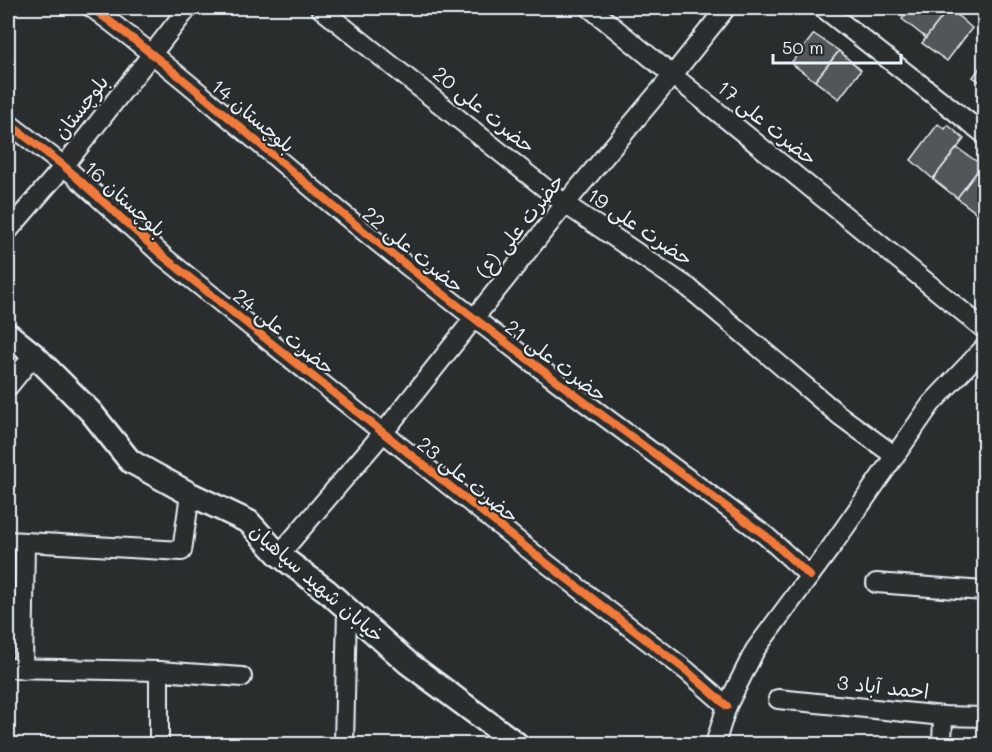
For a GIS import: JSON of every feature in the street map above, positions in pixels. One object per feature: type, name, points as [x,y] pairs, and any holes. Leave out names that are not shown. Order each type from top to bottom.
[{"type":"street","name":"بلوچستان 14","points":[[92,8],[152,52],[333,206]]},
{"type":"street","name":"بلوچستان","points":[[8,231],[64,166],[188,8]]},
{"type":"street","name":"حضرت علی 20","points":[[320,8],[565,204]]},
{"type":"street","name":"حضرت علی 17","points":[[590,8],[984,329]]},
{"type":"street","name":"حضرت علی (ع)","points":[[279,555],[383,433],[565,204],[726,8]]},
{"type":"street","points":[[823,8],[984,134]]},
{"type":"street","name":"بلوچستان 16","points":[[8,123],[64,166],[164,257]]},
{"type":"street","name":"حضرت علی 19","points":[[565,204],[689,288],[839,415],[895,456]]},
{"type":"street","name":"حضرت علی 22","points":[[333,206],[474,320]]},
{"type":"street","name":"حضرت علی 24","points":[[164,257],[383,433]]},
{"type":"street","name":"حضرت علی 21","points":[[474,320],[766,536],[810,576]]},
{"type":"street","name":"خیابان شهید سپاهیان","points":[[8,334],[34,355],[91,412],[130,461],[190,494],[249,522],[279,555],[347,609],[408,663],[517,744]]},
{"type":"street","points":[[715,744],[727,706],[755,650],[931,404],[984,348]]},
{"type":"street","points":[[8,387],[34,355]]},
{"type":"street","name":"حضرت علی 23","points":[[383,433],[532,552],[687,671],[727,706]]},
{"type":"street","points":[[190,494],[182,551],[16,541],[15,668],[242,677]]},
{"type":"street","points":[[876,583],[984,591]]},
{"type":"street","points":[[344,744],[347,609]]},
{"type":"street","points":[[159,672],[159,744]]},
{"type":"street","name":"احمد آباد 3","points":[[778,699],[943,716],[984,717]]},
{"type":"street","points":[[942,744],[943,716]]},
{"type":"building","points":[[911,8],[949,8],[926,38],[902,19]]},
{"type":"building","points":[[949,8],[972,28],[947,61],[922,43]]},
{"type":"building","points":[[814,34],[839,51],[815,81],[791,63]]},
{"type":"building","points":[[839,51],[861,70],[839,99],[815,81]]},
{"type":"building","points":[[984,62],[984,85],[973,77]]},
{"type":"building","points":[[938,124],[945,129],[948,125],[964,139],[933,179],[911,160]]},
{"type":"building","points":[[957,148],[982,165],[957,198],[933,179]]},
{"type":"building","points":[[982,165],[984,167],[984,213],[982,217],[957,198]]},
{"type":"cycle path","points":[[92,8],[200,93],[340,212],[424,279],[766,536],[810,576]]},
{"type":"cycle path","points":[[8,123],[64,166],[164,257],[532,552],[687,671],[727,706]]}]
